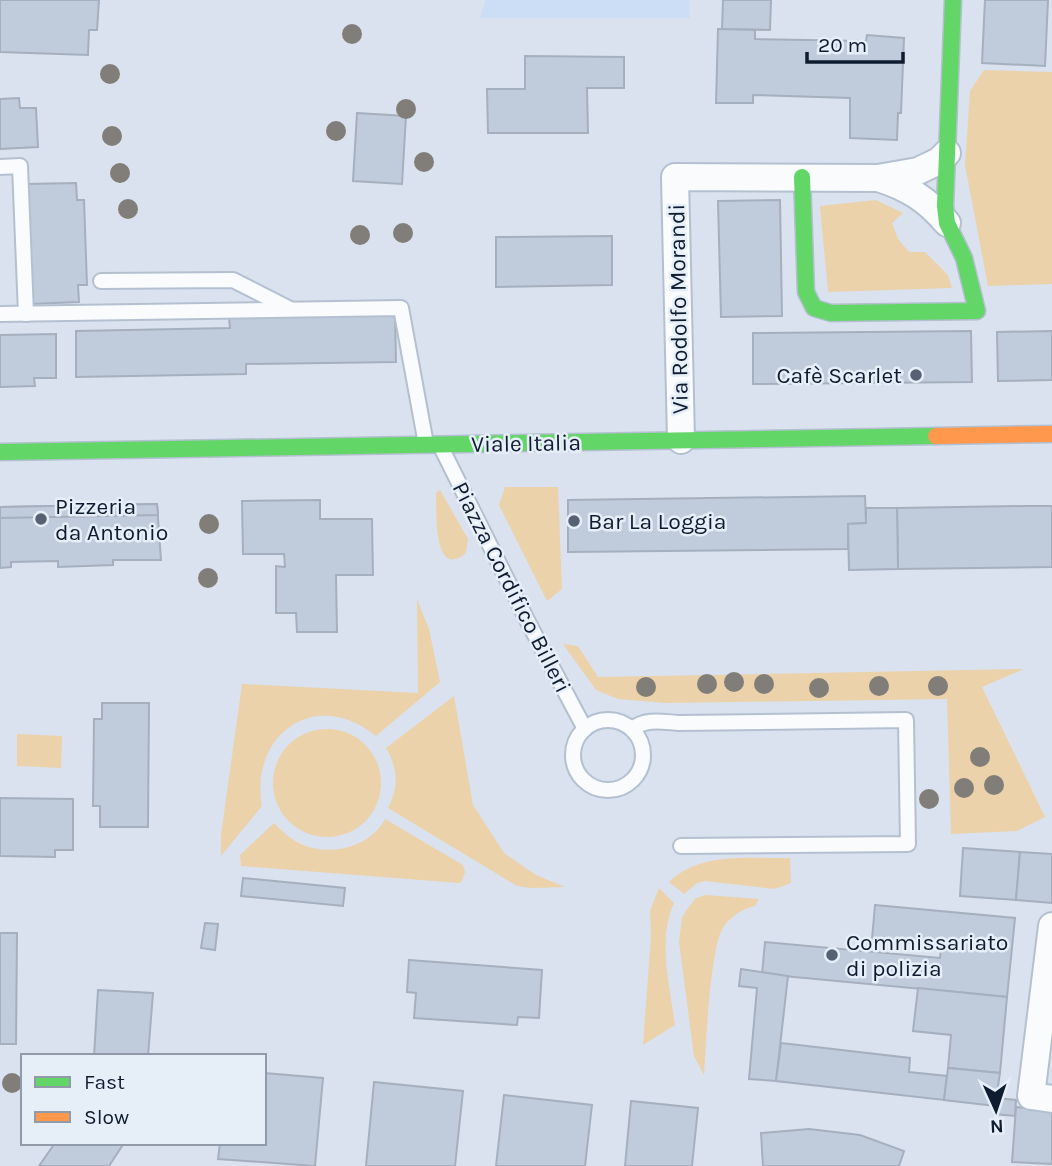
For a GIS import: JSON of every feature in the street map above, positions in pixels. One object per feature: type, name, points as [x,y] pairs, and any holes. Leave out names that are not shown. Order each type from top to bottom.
[{"type":"street","points":[[947,153],[918,171],[877,178],[802,177],[806,292],[810,306],[821,312],[977,311],[964,258],[947,223],[945,206],[953,0]]},
{"type":"street","name":"Via Rodolfo Morandi","points":[[681,440],[675,177],[802,177]]},
{"type":"street","points":[[877,178],[899,184],[915,193],[947,223]]},
{"type":"street","name":"Viale Italia","points":[[0,452],[1052,434]]},
{"type":"street","points":[[1052,926],[1031,1096],[1052,1098]]},
{"type":"lane","points":[[0,167],[20,166],[26,314]]},
{"type":"lane","points":[[101,281],[233,280],[291,309]]},
{"type":"lane","name":"Piazza Cordifico Billeri","points":[[291,309],[401,308],[433,445],[585,729]]},
{"type":"lane","points":[[0,314],[291,309]]},
{"type":"lane","points":[[612,720],[632,729],[643,748],[641,769],[627,785],[605,790],[584,781],[573,760],[578,738],[585,729],[600,721],[612,720]]},
{"type":"lane","points":[[632,729],[640,722],[906,720],[908,844],[681,846]]},
{"type":"shaded area","points":[[486,0],[689,0],[690,18],[480,18]]},
{"type":"shaded area","points":[[984,70],[1052,72],[1052,284],[988,286],[965,165],[970,91]]},
{"type":"shaded area","points":[[876,200],[903,213],[892,223],[898,239],[909,252],[925,252],[948,275],[952,288],[828,292],[820,206]]},
{"type":"shaded area","points":[[505,487],[558,487],[562,589],[547,601],[499,505]]},
{"type":"shaded area","points":[[440,490],[468,539],[466,553],[455,559],[447,558],[439,540],[436,493]]},
{"type":"shaded area","points":[[417,599],[429,629],[440,682],[376,736],[354,722],[331,716],[311,717],[292,725],[277,739],[266,757],[261,780],[262,806],[221,856],[221,835],[242,684],[418,693]]},
{"type":"shaded area","points":[[563,644],[578,646],[598,677],[1024,669],[982,687],[1045,817],[1017,831],[951,834],[947,699],[666,703],[618,699],[596,690]]},
{"type":"shaded area","points":[[454,696],[473,805],[504,853],[536,875],[565,887],[517,886],[388,808],[396,778],[386,748]]},
{"type":"shaded area","points":[[327,729],[348,733],[365,745],[377,762],[381,783],[377,804],[365,821],[348,833],[327,837],[306,833],[289,821],[277,804],[273,783],[277,762],[289,745],[306,733]]},
{"type":"shaded area","points":[[17,734],[62,736],[61,768],[17,766]]},
{"type":"shaded area","points":[[385,819],[463,865],[465,872],[462,881],[459,883],[241,866],[240,855],[274,823],[301,844],[328,850],[361,842],[371,836]]},
{"type":"shaded area","points":[[790,858],[791,883],[774,889],[705,881],[697,883],[684,894],[669,882],[696,865],[711,861]]},
{"type":"shaded area","points":[[659,888],[674,903],[666,932],[666,948],[675,1025],[643,1045],[651,936],[650,911]]},
{"type":"shaded area","points":[[706,895],[759,899],[755,906],[731,919],[719,937],[709,997],[704,1075],[694,1056],[679,942],[682,918],[687,909],[696,898]]},
{"type":"building","points":[[0,0],[99,0],[97,30],[89,30],[88,55],[0,52]]},
{"type":"building","points":[[723,0],[771,0],[770,30],[722,29]]},
{"type":"building","points":[[985,0],[1048,0],[1045,66],[982,63]]},
{"type":"building","points":[[718,29],[755,30],[755,39],[866,41],[867,35],[904,38],[901,113],[898,113],[897,140],[850,138],[850,98],[753,95],[753,103],[716,103]]},
{"type":"building","points":[[525,56],[624,57],[624,88],[587,88],[588,133],[488,133],[487,89],[525,89]]},
{"type":"building","points":[[19,98],[20,108],[36,108],[38,147],[0,149],[0,99]]},
{"type":"building","points":[[357,113],[406,116],[402,184],[353,181]]},
{"type":"building","points":[[76,183],[77,200],[84,200],[87,285],[78,285],[79,302],[30,304],[26,184]]},
{"type":"building","points":[[780,200],[782,316],[721,317],[718,201]]},
{"type":"building","points":[[612,236],[612,285],[496,287],[496,237]]},
{"type":"building","points":[[395,315],[396,362],[246,364],[246,374],[76,377],[76,331],[230,328],[229,318]]},
{"type":"building","points":[[971,331],[972,382],[753,384],[753,333]]},
{"type":"building","points":[[1052,331],[1052,380],[998,381],[997,332]]},
{"type":"building","points":[[56,334],[56,378],[34,378],[35,386],[0,387],[0,335]]},
{"type":"building","points":[[865,496],[866,523],[848,524],[848,549],[568,552],[568,500]]},
{"type":"building","points":[[320,500],[320,519],[372,519],[373,575],[336,575],[337,632],[297,632],[296,613],[276,613],[276,566],[285,567],[284,554],[243,554],[242,501]]},
{"type":"building","points":[[157,504],[161,560],[113,560],[113,565],[58,567],[58,561],[11,562],[11,567],[0,568],[0,507]]},
{"type":"building","points":[[157,504],[158,515],[0,518],[0,507]]},
{"type":"building","points":[[1052,506],[1052,567],[898,569],[897,508]]},
{"type":"building","points":[[866,508],[897,508],[898,569],[849,570],[848,524],[866,523]]},
{"type":"building","points":[[102,703],[149,703],[148,827],[100,827],[100,806],[93,806],[94,719],[102,719]]},
{"type":"building","points":[[0,798],[73,799],[73,850],[55,850],[55,857],[0,856]]},
{"type":"building","points":[[963,848],[1020,852],[1016,900],[960,896]]},
{"type":"building","points":[[1020,852],[1052,854],[1052,903],[1016,900]]},
{"type":"building","points":[[243,878],[345,888],[343,906],[241,896]]},
{"type":"building","name":"Commissariato di polizia","points":[[875,905],[1015,918],[1007,997],[762,974],[765,942],[940,958],[941,946],[872,939]]},
{"type":"building","points":[[205,923],[218,924],[215,950],[201,948]]},
{"type":"building","points":[[0,933],[17,933],[16,1044],[0,1044]]},
{"type":"building","points":[[409,960],[542,970],[539,1018],[518,1017],[517,1025],[414,1018],[416,993],[407,992]]},
{"type":"building","points":[[741,969],[788,976],[776,1081],[749,1079],[757,988],[739,986]]},
{"type":"building","points":[[918,988],[1007,997],[1000,1073],[948,1068],[951,1035],[913,1031]]},
{"type":"building","points":[[98,990],[153,993],[148,1054],[94,1054]]},
{"type":"building","points":[[781,1043],[910,1058],[909,1072],[947,1076],[944,1100],[776,1081]]},
{"type":"building","points":[[948,1068],[1000,1073],[995,1106],[944,1100]]},
{"type":"building","points":[[266,1073],[323,1078],[315,1166],[218,1159],[220,1145],[266,1145]]},
{"type":"building","points":[[374,1082],[463,1091],[455,1166],[366,1166]]},
{"type":"building","points":[[504,1095],[592,1105],[585,1166],[496,1166]]},
{"type":"building","points":[[996,1098],[1016,1100],[1015,1116],[994,1114]]},
{"type":"building","points":[[631,1101],[698,1108],[692,1166],[625,1166]]},
{"type":"building","points":[[1016,1107],[1052,1111],[1052,1164],[1012,1162]]},
{"type":"building","points":[[809,1129],[860,1135],[904,1151],[899,1166],[763,1166],[761,1133]]},
{"type":"building","points":[[54,1145],[123,1145],[109,1166],[39,1166]]},
{"type":"traffic: fast","points":[[802,177],[806,292],[814,308],[831,313],[977,311],[964,258],[947,223],[945,206],[953,0]]},
{"type":"traffic: fast","points":[[0,452],[936,436]]},
{"type":"traffic: slow","points":[[936,436],[1052,434]]},
{"type":"place","name":"Cafè Scarlet","points":[[916,375]]},
{"type":"place","name":"Pizzeria da Antonio","points":[[41,519]]},
{"type":"place","name":"Bar La Loggia","points":[[574,521]]},
{"type":"place","name":"Commissariato di polizia","points":[[832,955]]}]
